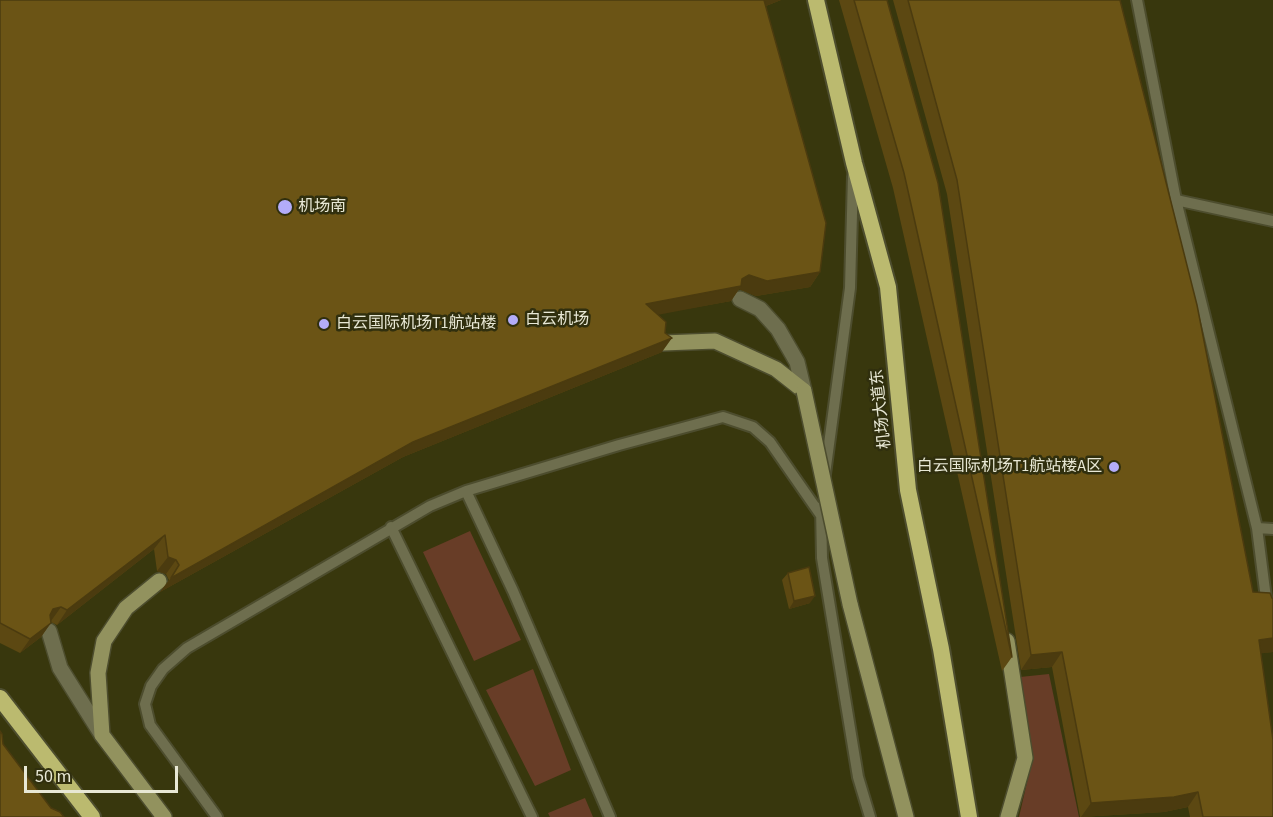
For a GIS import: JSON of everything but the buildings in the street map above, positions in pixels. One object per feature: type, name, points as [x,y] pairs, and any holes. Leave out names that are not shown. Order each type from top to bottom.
[{"type":"highway","name":"机场大道东","points":[[816,0],[854,163],[888,287],[908,490],[941,649],[969,817]]},
{"type":"highway","points":[[0,698],[92,817]]},
{"type":"main road","points":[[663,342],[715,341],[776,369],[804,391],[850,604],[906,817]]},
{"type":"main road","points":[[159,581],[126,608],[104,641],[98,673],[102,735],[164,817]]},
{"type":"main road","points":[[1005,630],[1025,758],[1008,817]]},
{"type":"street","points":[[740,299],[760,309],[778,329],[797,362],[804,391]]},
{"type":"street","points":[[49,631],[60,668],[102,735]]},
{"type":"lane","points":[[1137,0],[1176,200],[1257,528],[1267,608]]},
{"type":"lane","points":[[854,163],[850,288],[820,514],[822,558],[858,777],[870,817]]},
{"type":"lane","points":[[1176,200],[1273,220]]},
{"type":"lane","points":[[218,817],[150,725],[145,704],[151,686],[163,669],[187,648],[391,527],[466,491],[618,445],[723,417],[753,427],[771,442],[820,514]]},
{"type":"lane","points":[[466,491],[513,591],[610,817]]},
{"type":"lane","points":[[391,527],[532,817]]},
{"type":"lane","points":[[1257,528],[1273,529]]},
{"type":"shaded area","points":[[0,0],[1273,0],[1273,817],[0,817]]},
{"type":"shaded area","points":[[470,531],[521,640],[474,661],[423,552]]},
{"type":"shaded area","points":[[533,669],[571,770],[535,786],[486,690]]},
{"type":"shaded area","points":[[1049,674],[1079,817],[1019,817],[1031,765],[1020,677]]},
{"type":"shaded area","points":[[585,798],[593,817],[550,817],[548,813]]},
{"type":"place","name":"机场南","points":[[285,207]]},
{"type":"place","name":"白云机场","points":[[513,320]]},
{"type":"place","name":"白云国际机场T1航站楼","points":[[324,324]]},
{"type":"place","name":"白云国际机场T1航站楼A区","points":[[1114,467]]}]
